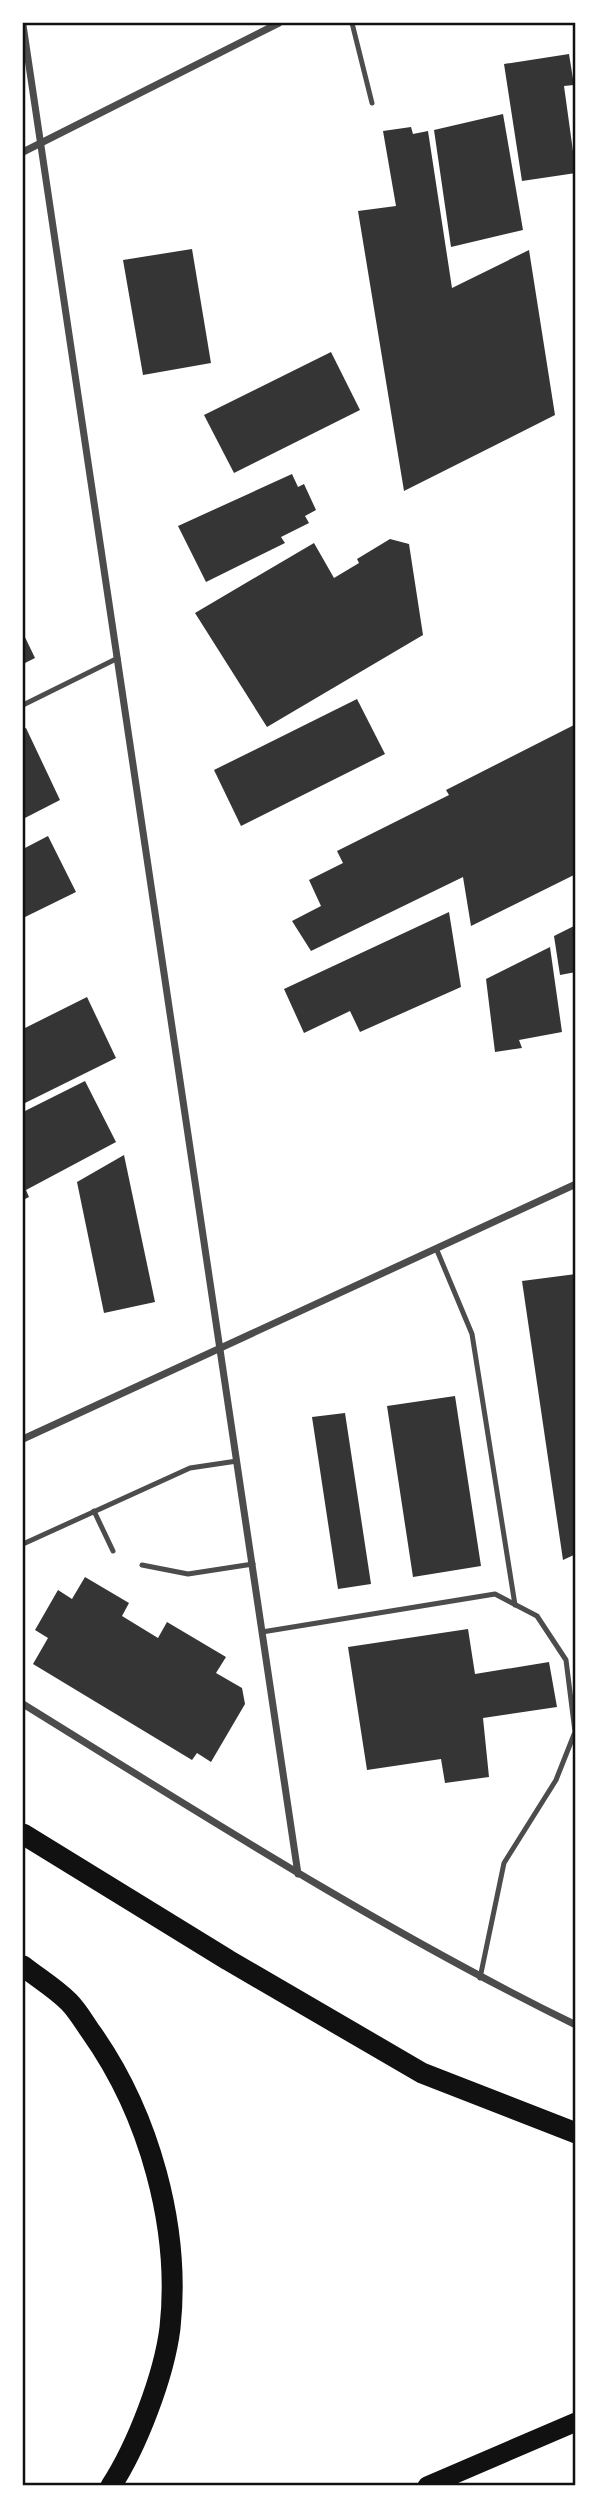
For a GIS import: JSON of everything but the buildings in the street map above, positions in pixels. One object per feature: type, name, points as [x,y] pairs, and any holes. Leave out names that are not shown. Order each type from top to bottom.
[{"type":"highway","points":[[23,1834],[228,1960],[422,2073],[576,2133]]},
{"type":"highway","points":[[23,1966],[70,2003],[111,2061],[138,2118],[163,2200],[172,2270],[170,2330],[154,2393],[116,2479]]},
{"type":"highway","points":[[427,2486],[576,2422]]},
{"type":"street","points":[[23,152],[279,23]]},
{"type":"street","points":[[23,25],[298,1874]]},
{"type":"street","points":[[23,1439],[576,1184]]},
{"type":"street","points":[[23,1704],[298,1874],[480,1978],[576,2025]]},
{"type":"lane","points":[[352,23],[372,103]]},
{"type":"lane","points":[[23,705],[118,658]]},
{"type":"lane","points":[[436,1248],[472,1334],[515,1605]]},
{"type":"lane","points":[[23,1544],[190,1468],[237,1461]]},
{"type":"lane","points":[[94,1511],[113,1551]]},
{"type":"lane","points":[[142,1565],[188,1574],[253,1564]]},
{"type":"lane","points":[[262,1632],[495,1594],[537,1616],[566,1660],[575,1732],[556,1780],[504,1863],[480,1978]]}]
